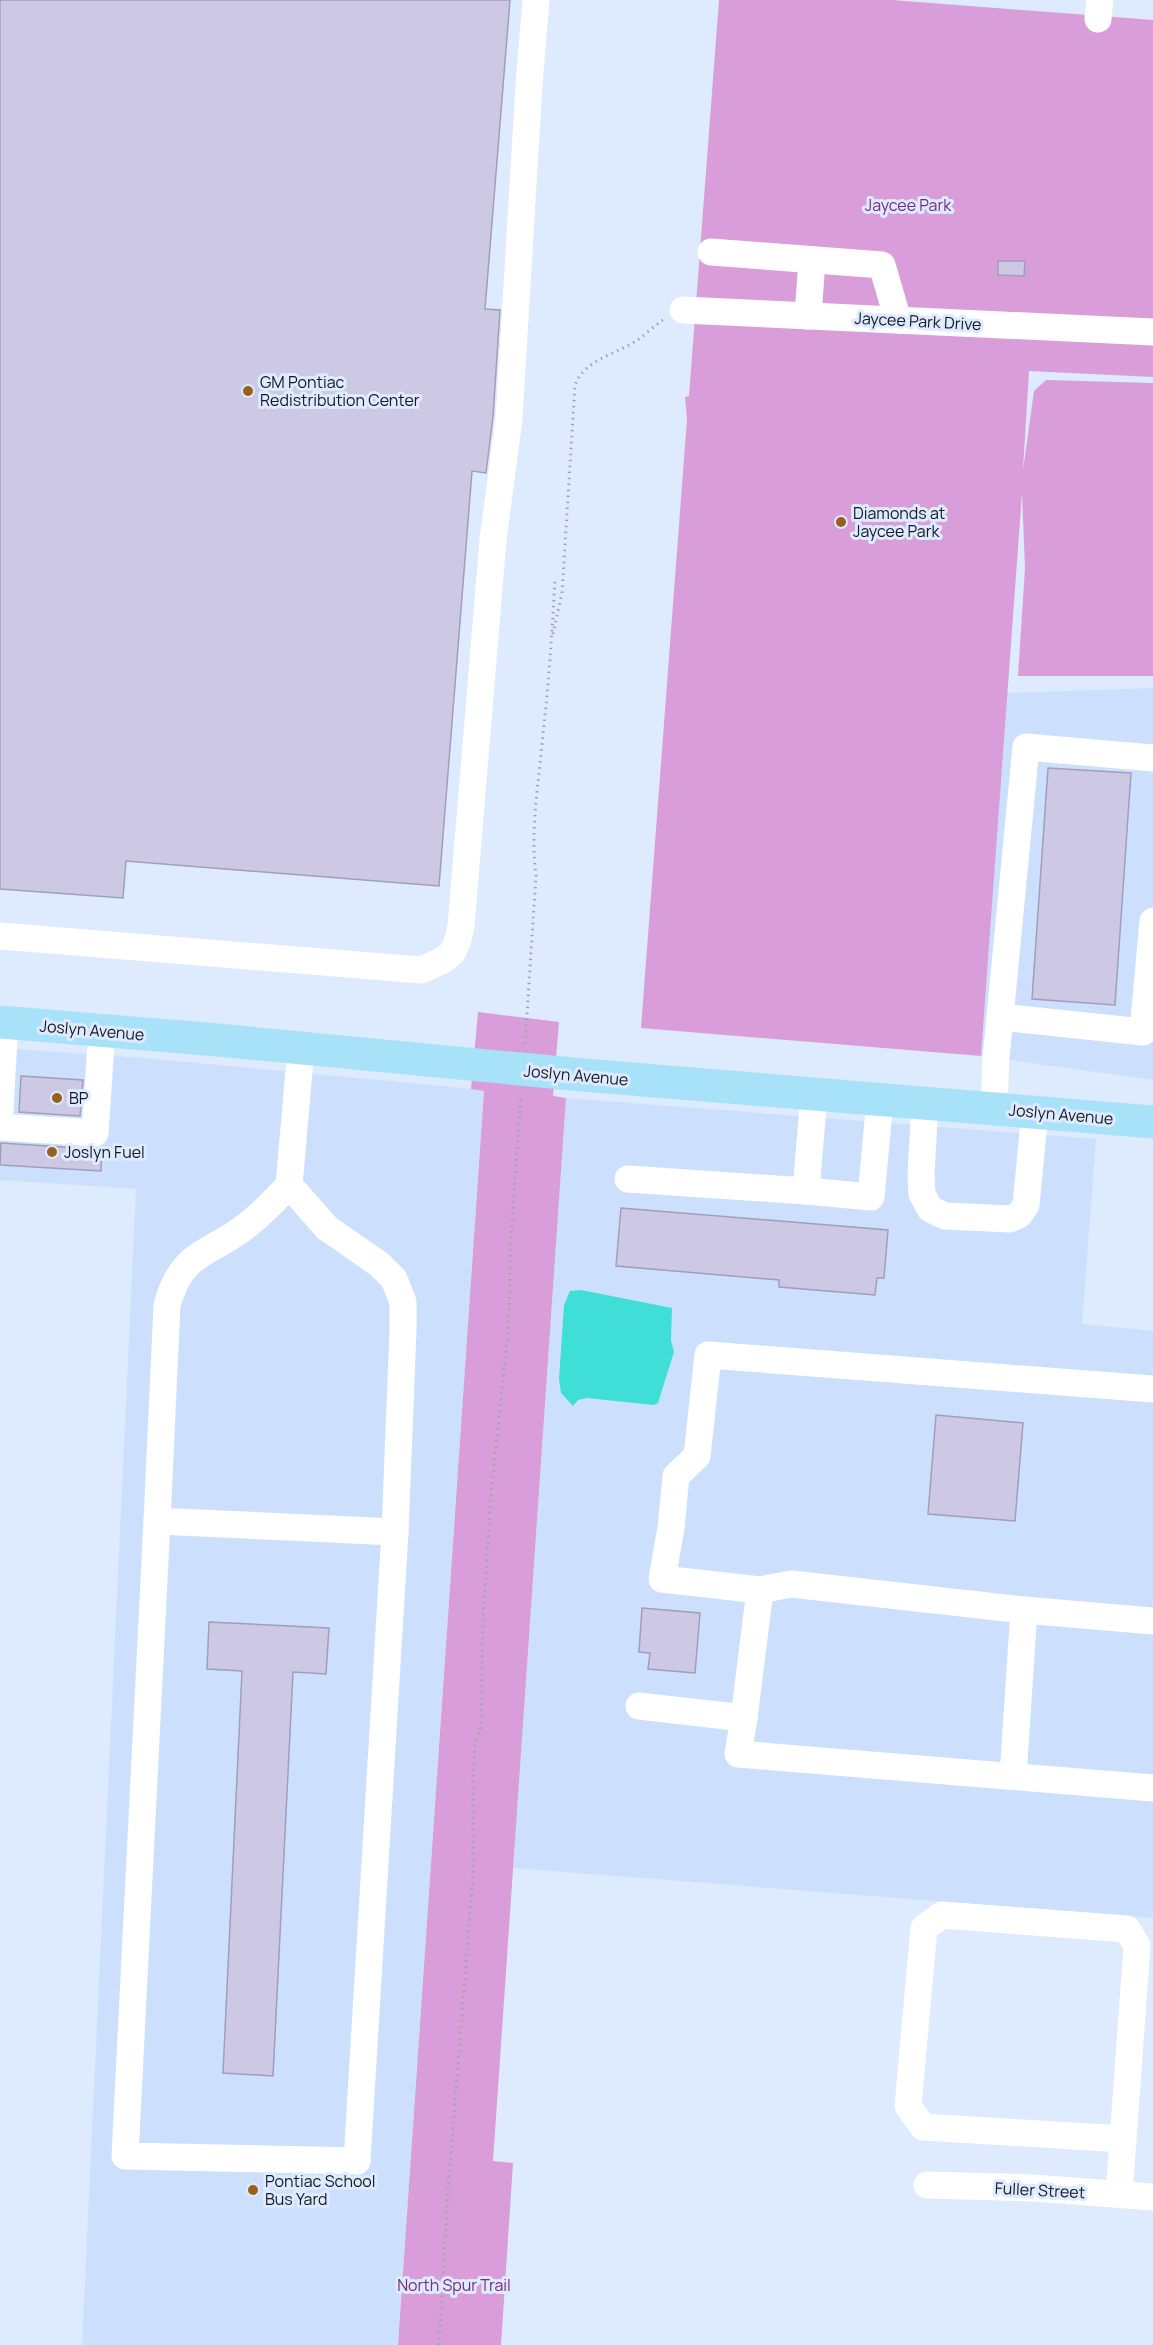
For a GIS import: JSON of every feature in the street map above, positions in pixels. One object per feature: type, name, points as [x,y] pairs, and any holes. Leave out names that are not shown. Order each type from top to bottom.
[{"type":"main road","name":"Joslyn Avenue","points":[[3,1022],[301,1048],[472,1066],[1153,1122]]},
{"type":"street","points":[[0,936],[422,970],[444,960],[457,949],[462,914],[493,540],[509,419],[520,219],[536,0]]},
{"type":"street","points":[[711,252],[882,265],[898,320]]},
{"type":"street","points":[[808,316],[812,260]]},
{"type":"street","name":"Jaycee Park Drive","points":[[683,310],[1153,332]]},
{"type":"street","points":[[994,1109],[1000,1017],[1026,747],[1153,758]]},
{"type":"street","points":[[1000,1017],[1143,1032],[1153,921]]},
{"type":"street","points":[[0,1110],[3,1022]]},
{"type":"street","points":[[0,1127],[95,1133],[102,1030]]},
{"type":"street","points":[[289,1185],[327,1228],[379,1264],[393,1279],[402,1302],[404,1330],[357,2161],[125,2156],[167,1305],[172,1287],[183,1268],[200,1253],[237,1232],[270,1206],[289,1185],[301,1048]]},
{"type":"street","points":[[806,1191],[814,1094]]},
{"type":"street","points":[[628,1179],[871,1197],[880,1100]]},
{"type":"street","points":[[925,1103],[922,1194],[930,1209],[945,1216],[1010,1219],[1019,1215],[1026,1205],[1035,1112]]},
{"type":"street","points":[[1153,1389],[708,1355],[697,1456],[676,1476],[671,1528],[662,1579],[760,1590],[791,1584],[1024,1610],[1153,1620]]},
{"type":"street","points":[[157,1521],[394,1532]]},
{"type":"street","points":[[760,1590],[738,1754],[1153,1788]]},
{"type":"street","points":[[1013,1776],[1024,1610]]},
{"type":"street","points":[[639,1707],[744,1718]]},
{"type":"street","points":[[1119,2195],[1123,2139],[1142,2028],[1137,1946],[1127,1929],[942,1915],[924,1928],[908,2106],[923,2127],[1123,2139]]},
{"type":"street","name":"Fuller Street","points":[[927,2185],[1034,2188],[1153,2198]]},
{"type":"path","points":[[551,644],[562,593],[573,393],[577,378],[615,350],[635,342],[665,318],[683,310]]},
{"type":"path","points":[[524,1051],[536,876],[534,832],[555,579]]},
{"type":"path","points":[[439,2345],[447,2189],[472,1888],[473,1781],[475,1745],[481,1726],[483,1618],[491,1495],[509,1320],[510,1252],[522,1086]]},
{"type":"shaded area","points":[[1153,688],[1153,1080],[981,1056],[1007,693]]},
{"type":"shaded area","points":[[0,1048],[144,1058],[484,1090],[398,2345],[82,2345],[136,1189],[0,1180]]},
{"type":"shaded area","points":[[566,1098],[1096,1139],[1082,1324],[1153,1331],[1153,1918],[513,1868]]},
{"type":"shaded area","points":[[581,1290],[672,1308],[671,1340],[674,1352],[658,1403],[653,1405],[587,1398],[578,1400],[573,1406],[561,1393],[559,1379],[564,1305],[570,1291]]},
{"type":"green space","name":"Jaycee Park","points":[[719,0],[892,0],[1153,20],[1153,377],[1029,371],[1023,470],[1034,391],[1046,380],[1153,383],[1153,676],[1018,676],[1025,568],[1022,493],[981,1056],[641,1028],[687,419],[685,397],[689,396]]},
{"type":"green space","name":"North Spur Trail","points":[[478,1012],[559,1022],[553,1096],[566,1098],[493,2161],[513,2163],[501,2345],[398,2345],[484,1091],[471,1089]]},
{"type":"building","name":"GM Pontiac Redistribution Center","points":[[0,0],[510,0],[485,309],[500,310],[493,417],[486,473],[472,471],[439,886],[126,861],[123,898],[0,889]]},
{"type":"building","points":[[998,261],[1025,261],[1024,276],[998,275]]},
{"type":"building","points":[[1048,768],[1131,773],[1115,1005],[1032,999]]},
{"type":"building","points":[[21,1076],[83,1080],[80,1116],[19,1112]]},
{"type":"building","points":[[1,1143],[94,1149],[102,1147],[101,1171],[0,1165]]},
{"type":"building","points":[[621,1208],[888,1230],[884,1278],[877,1278],[875,1295],[779,1287],[779,1280],[616,1266]]},
{"type":"building","points":[[936,1415],[1023,1423],[1015,1521],[928,1514]]},
{"type":"building","points":[[642,1608],[700,1613],[695,1673],[648,1669],[650,1653],[639,1652]]},
{"type":"building","points":[[209,1622],[329,1628],[326,1674],[293,1672],[273,2076],[223,2073],[242,1671],[207,1669]]},
{"type":"place","name":"GM Pontiac Redistribution Center","points":[[248,391]]},
{"type":"place","name":"Diamonds at Jaycee Park","points":[[841,522]]},
{"type":"place","name":"BP","points":[[57,1098]]},
{"type":"place","name":"Joslyn Fuel","points":[[52,1152]]},
{"type":"place","name":"Pontiac School Bus Yard","points":[[253,2190]]}]
